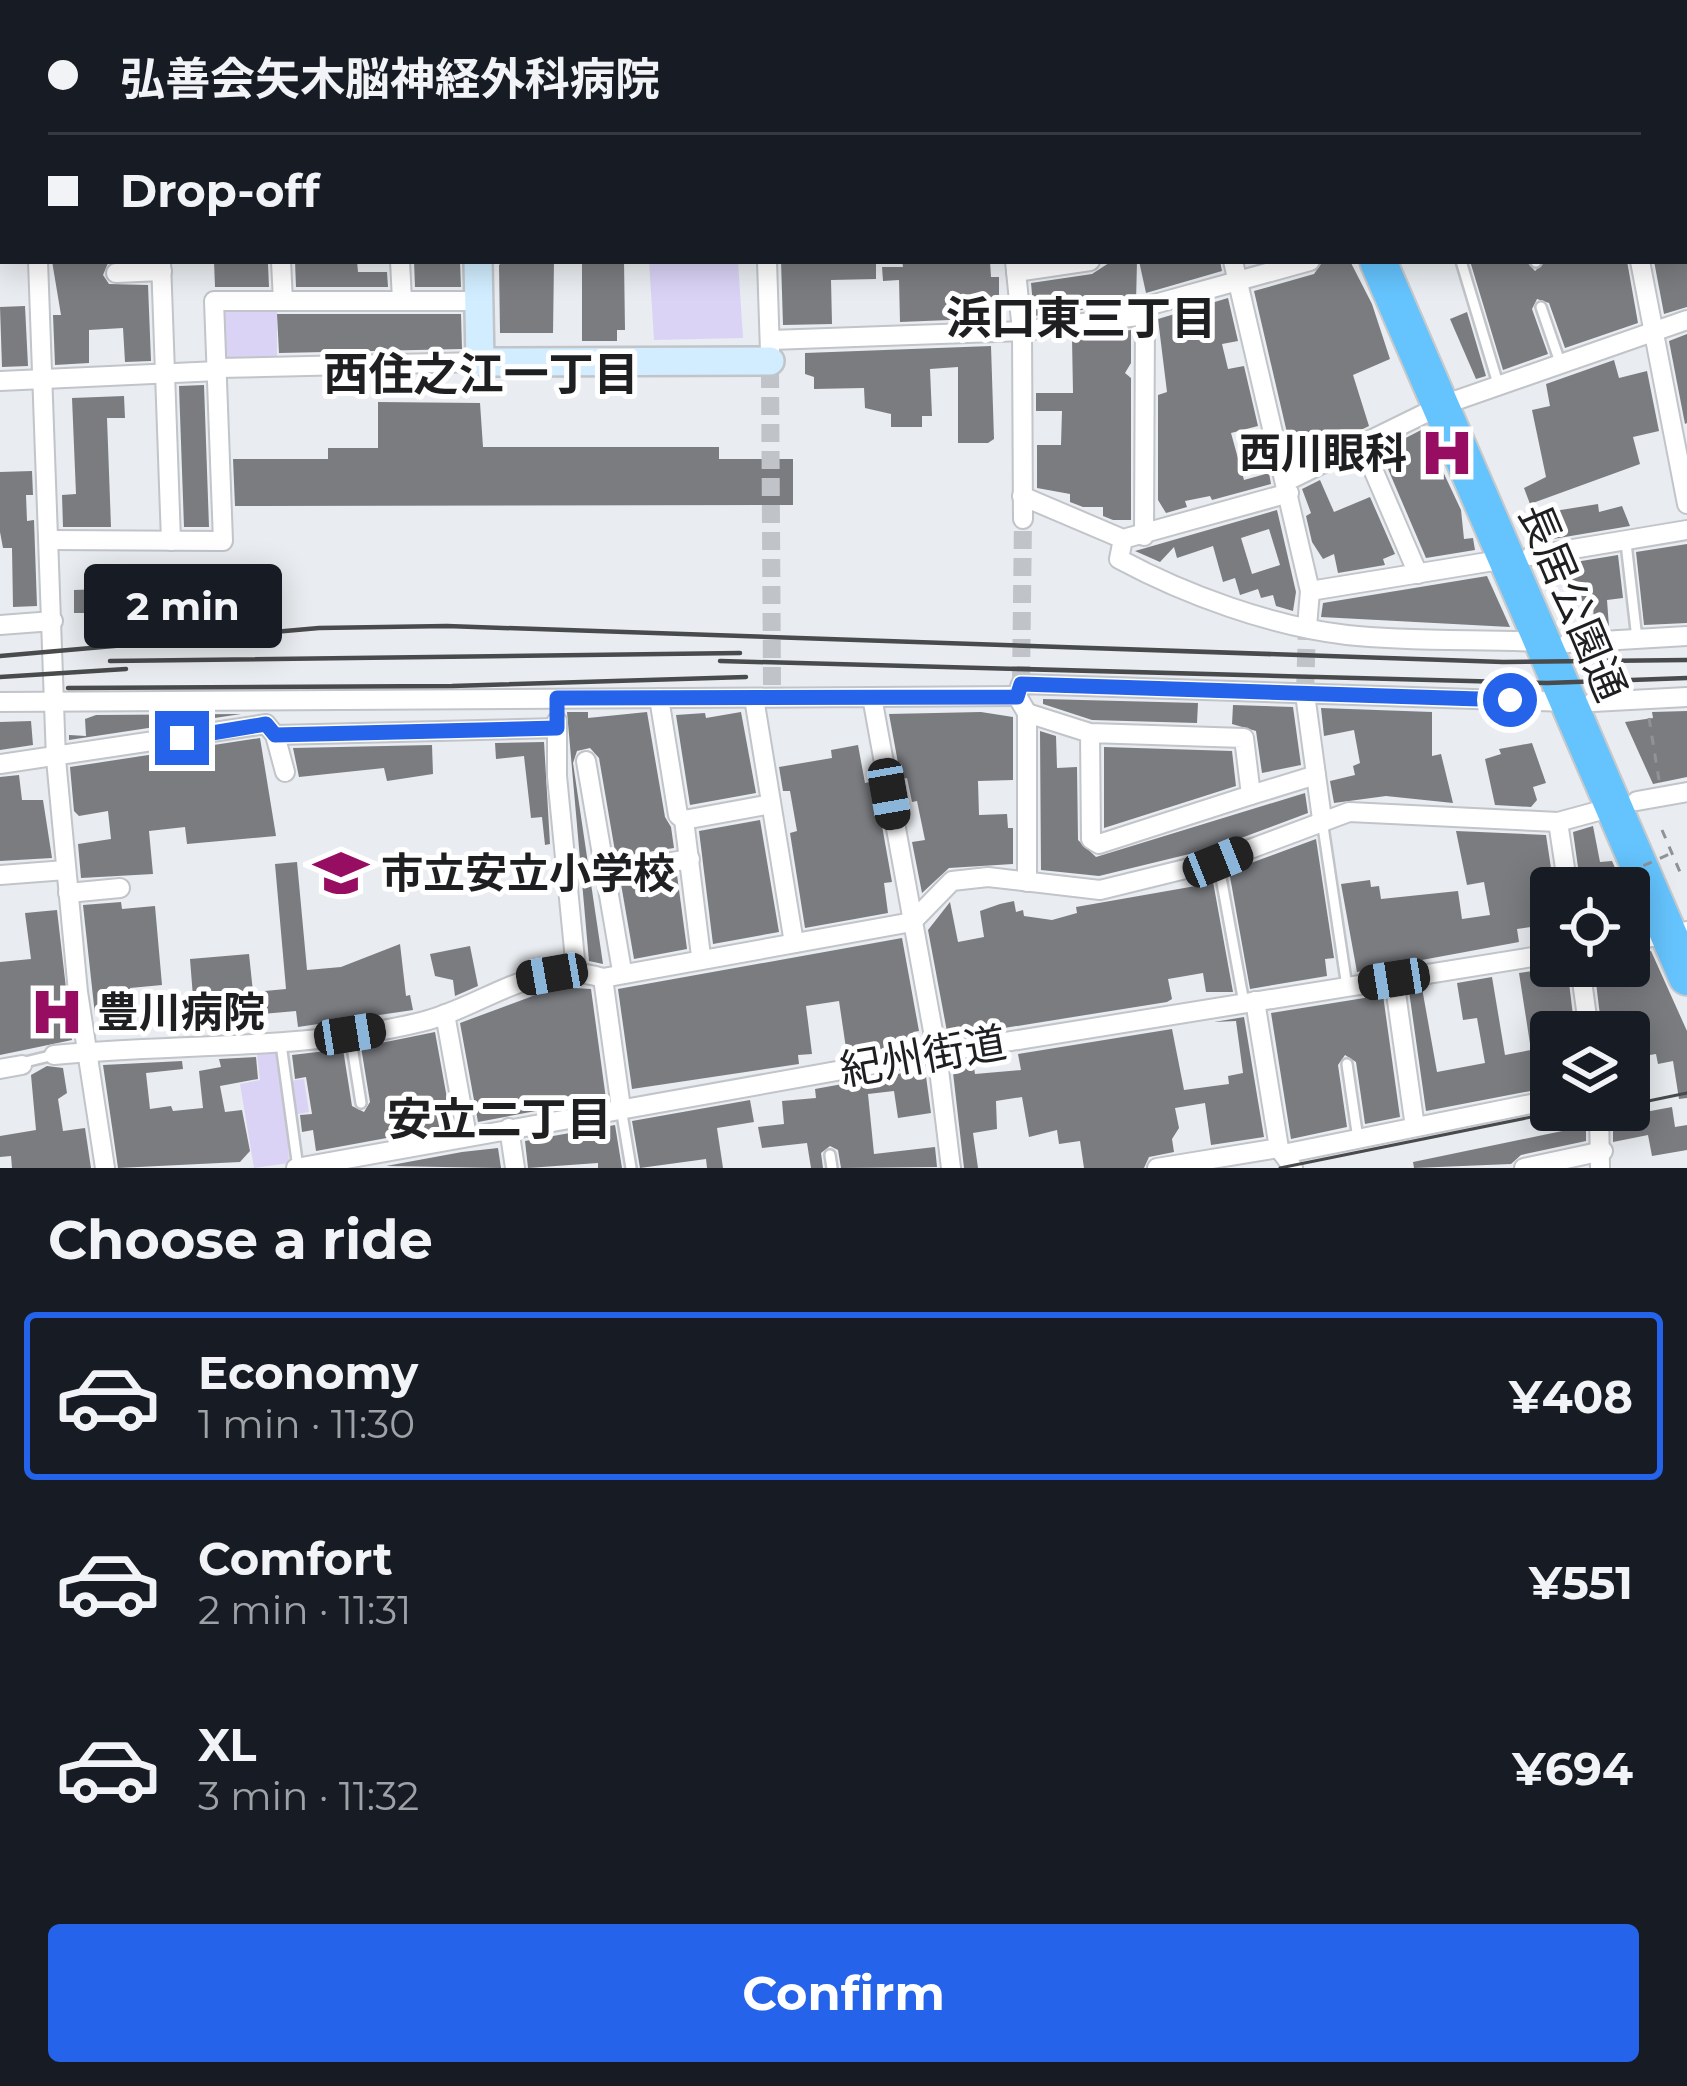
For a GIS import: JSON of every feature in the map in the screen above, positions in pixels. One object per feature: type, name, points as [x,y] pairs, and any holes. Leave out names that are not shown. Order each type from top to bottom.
[{"type":"highway","name":"長居公園通","points":[[1380,264],[1451,402]]},
{"type":"highway","name":"長居公園通","points":[[1402,264],[1451,402],[1580,702],[1637,801],[1681,929],[1687,977]]},
{"type":"street","points":[[38,264],[56,759],[68,893],[105,1168]]},
{"type":"street","points":[[281,264],[283,301]]},
{"type":"street","points":[[400,264],[402,300]]},
{"type":"street","points":[[478,264],[481,362]]},
{"type":"street","points":[[767,264],[770,357]]},
{"type":"street","points":[[1022,519],[1022,331],[1015,266],[1045,264]]},
{"type":"street","points":[[1144,536],[1144,315],[1151,305],[1236,271],[1288,264]]},
{"type":"street","points":[[1641,264],[1681,442],[1687,504]]},
{"type":"street","points":[[116,273],[161,266],[171,541]]},
{"type":"street","points":[[1236,271],[1310,591],[1307,627]]},
{"type":"street","points":[[50,540],[223,541],[214,301],[479,301]]},
{"type":"street","points":[[0,380],[481,362],[770,357],[1144,315]]},
{"type":"street","points":[[1022,496],[1123,539],[1144,536],[1288,487],[1451,402],[1687,320]]},
{"type":"street","points":[[1665,383],[1687,376]]},
{"type":"street","points":[[1363,446],[1418,574]]},
{"type":"street","points":[[1310,591],[1687,530]]},
{"type":"street","points":[[1123,539],[1119,559],[1147,574],[1307,627],[1346,634],[1555,642],[1687,636]]},
{"type":"street","points":[[0,625],[53,622]]},
{"type":"street","points":[[1027,881],[1021,684],[1580,702],[1687,697]]},
{"type":"street","points":[[0,702],[659,698],[766,693],[1022,705],[1090,733],[1244,738],[1251,795]]},
{"type":"street","points":[[766,693],[771,804],[794,943]]},
{"type":"street","points":[[1305,694],[1322,819]]},
{"type":"street","points":[[872,697],[937,1053],[951,1168]]},
{"type":"street","points":[[557,698],[556,761],[576,970]]},
{"type":"street","points":[[659,698],[678,815],[684,820],[701,956]]},
{"type":"street","points":[[0,764],[266,724],[275,735],[285,772]]},
{"type":"street","points":[[275,735],[557,728]]},
{"type":"street","points":[[1090,733],[1091,839],[1099,844],[1316,776]]},
{"type":"street","points":[[586,761],[605,872],[621,1108]]},
{"type":"street","points":[[54,1055],[350,1034],[445,1014],[527,978],[576,970],[612,975],[912,922],[952,880],[1027,881],[1100,890],[1218,862],[1349,812],[1558,823],[1687,792]]},
{"type":"street","points":[[684,820],[771,804]]},
{"type":"street","points":[[1558,823],[1565,867]]},
{"type":"street","points":[[605,872],[690,859]]},
{"type":"street","points":[[0,875],[66,870]]},
{"type":"street","points":[[68,893],[120,888]]},
{"type":"street","points":[[1650,936],[1681,929]]},
{"type":"street","name":"紀州街道","points":[[297,1168],[937,1053],[1530,957]]},
{"type":"street","points":[[1394,979],[1415,1127]]},
{"type":"street","points":[[1250,1002],[1285,1157]]},
{"type":"street","points":[[445,1014],[466,1136]]},
{"type":"street","points":[[0,1069],[22,1065]]},
{"type":"street","points":[[1157,1168],[1285,1157],[1530,1104]]},
{"type":"street","points":[[508,1128],[515,1168]]},
{"type":"street","points":[[1524,1168],[1602,1160]]},
{"type":"lane","points":[[1462,264],[1499,387]]},
{"type":"lane","points":[[1541,307],[1561,365]]},
{"type":"lane","points":[[1626,542],[1636,639]]},
{"type":"lane","points":[[556,761],[586,761]]},
{"type":"lane","points":[[1322,819],[1347,986]]},
{"type":"lane","points":[[1218,862],[1250,1002]]},
{"type":"lane","points":[[350,1034],[361,1103]]},
{"type":"lane","points":[[280,1039],[297,1168]]},
{"type":"lane","points":[[22,1065],[54,1055]]},
{"type":"lane","points":[[1347,1064],[1358,1139]]},
{"type":"lane","points":[[621,1108],[631,1168]]},
{"type":"lane","points":[[830,1155],[832,1168]]},
{"type":"path","points":[[1637,801],[1646,698]]},
{"type":"path","points":[[1662,830],[1683,879]]},
{"type":"path","points":[[1641,867],[1672,854]]},
{"type":"shaded area","points":[[649,264],[738,264],[743,338],[654,340]]},
{"type":"shaded area","points":[[218,306],[277,306],[277,362],[220,362]]},
{"type":"shaded area","points":[[276,1045],[282,1082],[304,1079],[309,1112],[287,1116],[289,1163],[254,1168],[240,1084],[260,1080],[256,1046]]},
{"type":"building","points":[[52,264],[108,264],[103,275],[109,284],[148,285],[151,361],[125,362],[123,328],[89,330],[89,363],[55,365],[53,315],[61,315]]},
{"type":"building","points":[[214,264],[268,264],[269,287],[215,287]]},
{"type":"building","points":[[295,264],[357,264],[358,272],[387,272],[388,287],[296,287]]},
{"type":"building","points":[[414,264],[460,264],[461,287],[415,287]]},
{"type":"building","points":[[554,264],[553,333],[500,333],[499,265]]},
{"type":"building","points":[[582,264],[624,264],[625,330],[617,330],[617,341],[582,341]]},
{"type":"building","points":[[781,264],[876,264],[876,279],[831,280],[832,324],[783,325]]},
{"type":"building","points":[[990,264],[991,277],[999,277],[999,318],[900,322],[899,280],[883,281],[882,267]]},
{"type":"building","points":[[1107,264],[1137,264],[1136,303],[1034,316],[1031,283],[1092,274]]},
{"type":"building","points":[[1140,264],[1221,264],[1222,271],[1146,293]]},
{"type":"building","points":[[1321,264],[1352,264],[1372,304],[1390,359],[1353,375],[1369,426],[1294,463],[1254,291],[1314,274]]},
{"type":"building","points":[[1471,264],[1529,264],[1535,271],[1542,264],[1628,264],[1638,323],[1565,348],[1549,303],[1537,299],[1532,309],[1548,354],[1503,370]]},
{"type":"building","points":[[1655,264],[1687,264],[1687,307],[1664,314]]},
{"type":"building","points":[[1228,298],[1238,341],[1222,344],[1228,369],[1244,366],[1258,426],[1231,433],[1244,480],[1269,473],[1271,484],[1212,500],[1210,496],[1185,501],[1187,507],[1166,513],[1158,500],[1158,395],[1167,392],[1158,319]]},
{"type":"building","points":[[25,306],[28,366],[2,367],[0,307]]},
{"type":"building","points":[[1467,312],[1486,376],[1476,379],[1450,319]]},
{"type":"building","points":[[277,314],[461,314],[462,349],[279,353]]},
{"type":"building","points":[[1131,330],[1131,363],[1125,373],[1131,378],[1131,520],[1113,520],[1103,516],[1103,507],[1083,507],[1070,502],[1070,494],[1037,488],[1037,445],[1061,445],[1062,411],[1036,411],[1036,393],[1073,393],[1072,338]]},
{"type":"building","points":[[1687,334],[1687,423],[1685,424],[1669,341]]},
{"type":"building","points":[[991,346],[994,439],[988,443],[958,443],[958,367],[930,369],[932,416],[922,416],[922,427],[891,427],[891,414],[865,408],[864,388],[814,389],[814,377],[805,374],[805,353]]},
{"type":"building","points":[[1614,360],[1619,378],[1647,371],[1659,431],[1633,437],[1640,464],[1530,504],[1524,488],[1546,477],[1532,410],[1550,406],[1546,384]]},
{"type":"building","points":[[204,385],[209,527],[184,527],[179,386]]},
{"type":"building","points":[[124,396],[125,418],[107,418],[111,527],[63,527],[62,495],[76,494],[72,398]]},
{"type":"building","points":[[378,402],[480,403],[483,447],[719,447],[719,459],[793,459],[793,505],[235,506],[233,459],[328,459],[328,448],[378,448]]},
{"type":"building","points":[[1423,429],[1461,510],[1464,539],[1473,538],[1475,550],[1426,558],[1388,469],[1400,464],[1392,445]]},
{"type":"building","points":[[32,471],[33,495],[26,495],[27,521],[34,520],[37,606],[13,607],[12,548],[3,548],[0,532],[0,472]]},
{"type":"building","points":[[1320,480],[1334,512],[1370,497],[1395,554],[1383,559],[1385,565],[1338,573],[1334,554],[1323,559],[1312,542],[1306,516],[1311,513],[1302,489]]},
{"type":"building","points":[[1598,504],[1599,512],[1622,506],[1630,526],[1547,540],[1542,513]]},
{"type":"building","points":[[1277,510],[1296,592],[1293,611],[1276,606],[1273,595],[1261,598],[1258,589],[1240,595],[1235,578],[1223,582],[1213,546],[1177,558],[1174,547],[1160,562],[1135,551]],"holes":[[[1269,529],[1280,565],[1252,574],[1241,538]]]},
{"type":"building","points":[[1687,544],[1687,623],[1644,625],[1636,552]]},
{"type":"building","points":[[1618,555],[1623,598],[1607,600],[1609,627],[1594,628],[1593,600],[1572,602],[1557,565]]},
{"type":"building","points":[[1487,576],[1510,627],[1321,617],[1323,603]]},
{"type":"building","points":[[132,588],[135,613],[74,613],[74,590]]},
{"type":"building","points":[[1043,699],[1198,703],[1197,723],[1092,720],[1043,704]]},
{"type":"building","points":[[1233,705],[1293,707],[1301,765],[1262,773],[1256,731],[1232,724]]},
{"type":"building","points":[[1321,708],[1432,712],[1432,756],[1441,754],[1453,803],[1386,796],[1334,803],[1330,781],[1355,775],[1353,766],[1360,763],[1354,730],[1324,736]]},
{"type":"building","points":[[1687,711],[1687,777],[1653,784],[1625,722],[1653,718],[1652,712]]},
{"type":"building","points":[[567,712],[588,712],[588,718],[647,712],[674,848],[616,857],[599,758],[590,748],[577,751],[573,763],[603,964],[589,961]]},
{"type":"building","points":[[741,712],[756,793],[690,805],[676,715],[705,713],[706,718]]},
{"type":"building","points":[[981,712],[1013,717],[1013,780],[978,781],[979,815],[1007,814],[1008,828],[1013,828],[1013,864],[949,868],[922,893],[912,842],[925,840],[917,801],[912,802],[907,778],[901,779],[889,714]]},
{"type":"building","points":[[241,714],[69,740],[69,735],[86,736],[85,719],[96,715]]},
{"type":"building","points":[[31,721],[33,745],[0,750],[0,722]]},
{"type":"building","points":[[1040,731],[1056,736],[1057,768],[1077,767],[1078,840],[1096,857],[1305,793],[1308,813],[1214,848],[1099,876],[1041,870]]},
{"type":"building","points":[[260,738],[276,836],[187,844],[185,827],[149,831],[153,874],[81,878],[78,844],[111,839],[108,811],[79,816],[74,811],[70,767]]},
{"type":"building","points":[[544,742],[550,844],[545,845],[542,817],[531,818],[524,756],[496,759],[495,743]]},
{"type":"building","points":[[1532,743],[1546,783],[1533,787],[1537,800],[1531,807],[1495,805],[1485,759],[1501,754],[1499,749]]},
{"type":"building","points":[[432,745],[433,774],[387,781],[384,768],[299,777],[293,748]]},
{"type":"building","points":[[858,745],[865,783],[874,781],[892,882],[884,883],[888,913],[805,928],[790,833],[797,831],[790,791],[783,791],[779,767],[832,758],[831,750]]},
{"type":"building","points":[[1104,747],[1232,751],[1236,786],[1104,828]]},
{"type":"building","points":[[19,775],[22,800],[43,800],[52,858],[0,861],[0,777]]},
{"type":"building","points":[[760,820],[779,932],[713,944],[699,831]]},
{"type":"building","points":[[1593,826],[1600,862],[1612,861],[1615,867],[1578,867],[1573,832]]},
{"type":"building","points":[[1456,831],[1546,835],[1551,867],[1530,867],[1530,927],[1517,929],[1519,942],[1357,972],[1341,884],[1370,880],[1371,887],[1379,886],[1381,899],[1458,891],[1462,919],[1490,915],[1484,882],[1467,885]]},
{"type":"building","points":[[1316,839],[1334,958],[1325,959],[1327,976],[1250,989],[1229,871]]},
{"type":"building","points":[[297,862],[307,970],[341,967],[400,944],[406,996],[410,995],[413,1010],[298,1027],[296,1011],[165,1023],[163,1000],[193,997],[190,959],[249,954],[253,992],[286,989],[275,864]]},
{"type":"building","points":[[677,875],[687,949],[634,959],[621,884]]},
{"type":"building","points":[[1212,876],[1233,992],[1206,992],[1203,973],[1168,979],[1172,999],[1167,1002],[948,1037],[928,930],[950,902],[958,942],[984,937],[980,911],[1000,904],[1014,901],[1016,912],[1023,910],[1024,916],[1052,920],[1077,913],[1076,907],[1207,884],[1206,878]]},
{"type":"building","points":[[121,902],[122,909],[155,906],[162,985],[130,988],[132,1010],[95,1015],[83,905]]},
{"type":"building","points":[[57,910],[72,1040],[0,1055],[0,962],[31,959],[25,913]]},
{"type":"building","points":[[902,938],[919,1031],[913,1032],[915,1043],[847,1055],[839,1001],[806,1006],[812,1054],[798,1055],[799,1064],[632,1089],[618,989]]},
{"type":"building","points":[[470,946],[478,986],[455,996],[453,980],[435,976],[430,954]]},
{"type":"building","points":[[1650,951],[1687,1031],[1687,1098],[1679,1099],[1673,1061],[1658,1064],[1656,1054],[1650,1055],[1650,1011],[1599,1011],[1597,987],[1650,987]]},
{"type":"building","points":[[1530,971],[1530,987],[1570,987],[1572,1011],[1530,1011],[1530,1044],[1519,973]]},
{"type":"building","points":[[1492,977],[1505,1055],[1530,1050],[1530,1091],[1426,1111],[1409,991],[1422,988],[1437,1072],[1485,1063],[1477,1018],[1463,1020],[1457,983]]},
{"type":"building","points":[[557,987],[591,989],[606,1099],[587,1102],[586,1096],[570,1096],[540,1102],[541,1110],[478,1122],[460,1023]]},
{"type":"building","points":[[1383,995],[1400,1117],[1365,1124],[1356,1062],[1345,1055],[1338,1065],[1347,1127],[1291,1139],[1271,1013]]},
{"type":"building","points":[[1244,1017],[1264,1137],[1211,1145],[1205,1103],[1175,1108],[1179,1128],[1172,1139],[1174,1152],[1149,1157],[1144,1168],[1084,1168],[1080,1141],[1059,1144],[1057,1130],[1029,1137],[1022,1097],[996,1101],[997,1129],[973,1133],[978,1168],[964,1168],[952,1064],[973,1061],[975,1074],[1021,1070],[1018,1054],[1172,1029],[1184,1090],[1229,1084],[1228,1076],[1243,1073],[1236,1021],[1214,1022]]},
{"type":"building","points":[[435,1032],[452,1126],[316,1151],[313,1130],[302,1132],[300,1115],[312,1114],[306,1077],[295,1079],[292,1055],[343,1049],[352,1106],[364,1112],[370,1102],[361,1047]]},
{"type":"building","points":[[256,1057],[258,1079],[220,1086],[225,1112],[242,1110],[250,1151],[240,1162],[118,1168],[103,1065],[182,1061],[183,1069],[146,1073],[150,1109],[171,1106],[173,1111],[203,1108],[199,1071],[221,1067],[219,1059]]},
{"type":"building","points":[[47,1066],[63,1068],[67,1093],[58,1099],[63,1131],[85,1128],[91,1168],[12,1168],[11,1156],[0,1157],[0,1136],[36,1130],[31,1075]]},
{"type":"building","points":[[925,1069],[931,1113],[898,1118],[894,1091],[868,1094],[874,1154],[935,1147],[937,1167],[841,1168],[838,1150],[830,1146],[821,1153],[823,1168],[811,1168],[807,1143],[762,1148],[758,1127],[784,1124],[782,1101],[816,1098],[815,1089]]},
{"type":"building","points":[[750,1100],[754,1122],[717,1128],[723,1168],[707,1168],[706,1159],[640,1168],[632,1121]]},
{"type":"building","points":[[1672,1107],[1675,1127],[1687,1125],[1687,1150],[1652,1156],[1648,1135],[1613,1142],[1613,1131],[1650,1131],[1650,1111]]},
{"type":"building","points":[[615,1125],[622,1168],[598,1168],[598,1163],[528,1168],[525,1141]]},
{"type":"building","points":[[1562,1131],[1586,1131],[1586,1141],[1521,1155],[1511,1164],[1414,1168],[1413,1162]]},
{"type":"building","points":[[498,1148],[501,1168],[386,1166],[462,1152]]},
{"type":"tunnel","points":[[770,370],[772,685]]},
{"type":"tunnel","points":[[1021,684],[1023,519]]},
{"type":"tunnel","points":[[1305,694],[1307,627]]},
{"type":"tram line","points":[[1650,1101],[1687,1093]]},
{"type":"tram line","points":[[1280,1168],[1530,1117]]},
{"type":"railway","points":[[0,656],[319,628],[447,626],[1503,662],[1687,660]]},
{"type":"railway","points":[[110,661],[740,653]]},
{"type":"railway","points":[[720,661],[1547,683],[1687,678]]},
{"type":"railway","points":[[0,677],[126,669]]},
{"type":"railway","points":[[68,688],[452,686],[746,677]]},
{"type":"place","name":"西川眼科","points":[[1447,453]]},
{"type":"place","name":"市立安立小学校","points":[[341,873]]},
{"type":"place","name":"豊川病院","points":[[57,1012]]},
{"type":"district","name":"浜口東三丁目","points":[[1081,318]]},
{"type":"district","name":"西住之江一丁目","points":[[481,374]]},
{"type":"district","name":"安立二丁目","points":[[499,1119]]},
{"type":"route","points":[[182,738],[266,724],[275,735],[557,728],[557,698],[1017,697],[1021,684],[1510,700]]}]
